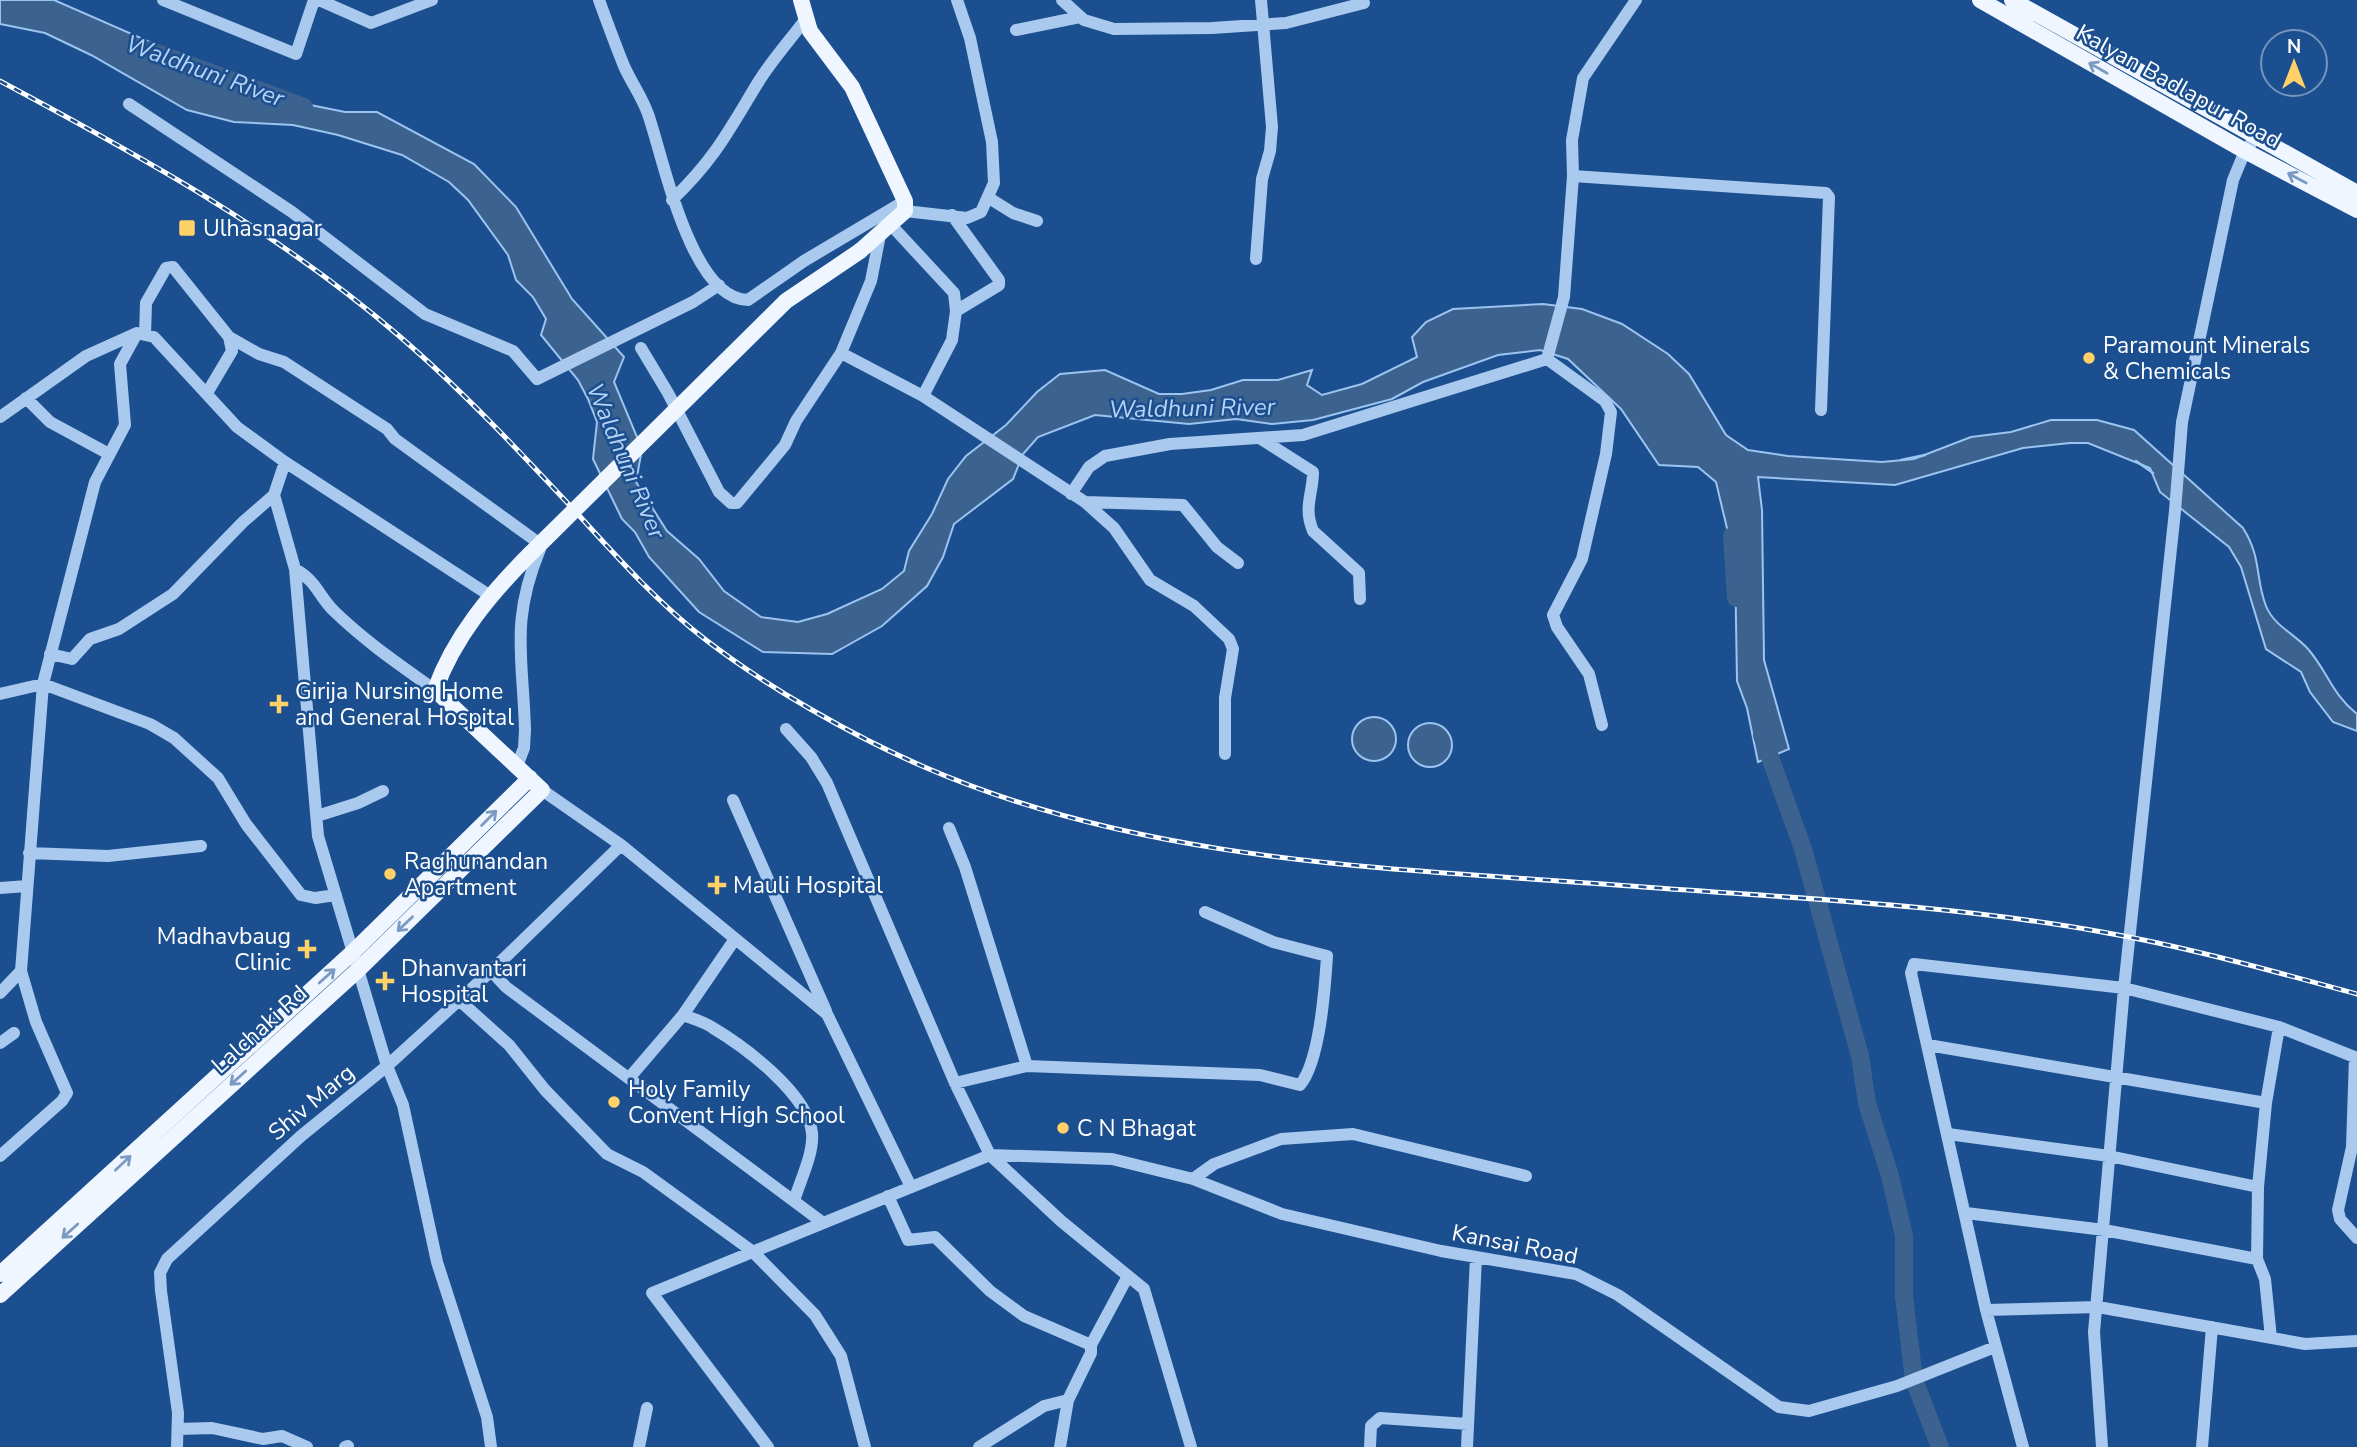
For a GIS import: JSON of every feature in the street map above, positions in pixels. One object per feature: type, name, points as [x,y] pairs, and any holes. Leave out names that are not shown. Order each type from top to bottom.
[{"type":"main road","points":[[541,790],[435,690],[443,668],[489,595],[530,554],[786,301],[860,251],[886,230],[905,206],[852,87],[810,31],[801,0]]},
{"type":"main road","name":"Kalyan Badlapur Road","points":[[1980,0],[2245,151],[2357,210]]},
{"type":"main road","name":"Kalyan Badlapur Road","points":[[2012,0],[2357,193]]},
{"type":"main road","name":"Lalchaki Rd","points":[[102,1192],[354,952],[530,778]]},
{"type":"main road","name":"Lalchaki Rd","points":[[0,1295],[20,1266],[358,970],[541,790]]},
{"type":"main road","name":"Lalchaki Rd","points":[[0,1274],[20,1266]]},
{"type":"street","points":[[164,0],[296,54],[317,0],[371,23],[432,0]]},
{"type":"street","points":[[599,0],[624,67],[648,113],[682,227],[719,285],[739,300],[748,300],[804,261],[905,206],[967,218],[981,212],[993,183],[992,142],[970,38],[957,0]]},
{"type":"street","points":[[1062,0],[1080,17],[1094,25],[1114,29],[1264,25],[1298,21],[1364,4]]},
{"type":"street","points":[[1256,259],[1262,179],[1272,140],[1261,0]]},
{"type":"street","points":[[1548,357],[1564,297],[1573,176],[1572,141],[1583,78],[1636,0]]},
{"type":"street","points":[[1016,30],[1080,17]]},
{"type":"street","points":[[673,200],[703,170],[725,140],[760,79],[805,20]]},
{"type":"street","points":[[129,104],[292,212],[425,314],[513,351],[537,379],[650,324],[719,285]]},
{"type":"street","points":[[2102,1447],[2094,1332],[2115,1075],[2175,511],[2182,422],[2230,194],[2245,151],[2257,136]]},
{"type":"street","points":[[1573,176],[1826,193],[1829,197],[1821,410]]},
{"type":"street","points":[[989,198],[1013,213],[1037,221]]},
{"type":"street","points":[[952,215],[999,280],[996,288],[956,311]]},
{"type":"street","points":[[641,348],[668,393],[719,492],[737,503],[785,445],[796,421],[841,353],[872,281],[886,230],[954,293],[956,311],[952,340],[923,396]]},
{"type":"street","points":[[0,1156],[62,1101],[67,1093],[36,1022],[21,971],[43,684],[95,482],[125,425],[120,364],[141,334],[146,303],[169,266],[229,337],[258,354],[284,362],[387,429],[395,439],[536,541],[540,549],[524,593],[519,617],[525,730],[524,747],[517,766]]},
{"type":"street","points":[[0,417],[86,356],[141,334],[154,337],[237,426],[285,462],[489,595]]},
{"type":"street","points":[[207,393],[232,351],[229,337]]},
{"type":"street","points":[[841,353],[923,396],[976,429],[1052,483],[1085,502],[1114,528],[1150,580],[1194,606],[1232,642],[1225,698],[1225,754]]},
{"type":"street","points":[[1071,494],[1089,467],[1105,456],[1170,444],[1303,435],[1548,357]]},
{"type":"street","points":[[1548,357],[1597,395],[1611,412],[1606,454],[1582,559],[1553,615],[1557,627],[1588,674],[1602,725]]},
{"type":"street","points":[[26,398],[50,422],[109,454]]},
{"type":"street","points":[[1260,438],[1313,472],[1307,498],[1309,523],[1313,531],[1359,573],[1360,599]]},
{"type":"street","points":[[50,654],[72,659],[90,639],[119,629],[173,594],[243,522],[274,495],[285,462]]},
{"type":"street","points":[[274,495],[295,569],[318,836],[387,1066],[403,1105],[437,1262],[487,1418],[491,1447]]},
{"type":"street","points":[[1085,502],[1183,505],[1217,547],[1238,563]]},
{"type":"street","points":[[295,569],[316,583],[332,609],[370,644],[435,690]]},
{"type":"street","points":[[0,694],[43,684],[150,724],[174,738],[218,778],[246,824],[301,895],[315,898],[336,895]]},
{"type":"street","points":[[786,729],[811,757],[832,795],[955,1083],[990,1155],[1144,1289],[1191,1447]]},
{"type":"street","points":[[541,790],[621,845],[827,1014]]},
{"type":"street","points":[[317,816],[358,803],[383,791]]},
{"type":"street","points":[[733,800],[827,1014],[911,1187]]},
{"type":"street","points":[[949,828],[965,867],[1027,1066]]},
{"type":"street","name":"Shiv Marg","points":[[177,1447],[178,1429],[161,1292],[162,1265],[301,1136],[387,1066],[491,971],[621,845]]},
{"type":"street","points":[[29,853],[108,856],[201,846]]},
{"type":"street","points":[[0,887],[27,886]]},
{"type":"street","points":[[955,1083],[1027,1066],[1260,1075],[1300,1085],[1312,1055],[1326,984],[1327,956],[1273,942],[1205,912]]},
{"type":"street","points":[[630,1077],[683,1015],[735,939]]},
{"type":"street","points":[[2023,1447],[1986,1310],[1911,973],[1914,964],[2124,988],[2279,1027],[2356,1058],[2355,1147],[2338,1210],[2340,1219],[2357,1238]]},
{"type":"street","points":[[0,993],[21,971]]},
{"type":"street","points":[[491,971],[506,987],[822,1222]]},
{"type":"street","points":[[459,1000],[509,1045],[545,1090],[607,1154],[643,1172],[752,1251],[815,1315],[841,1356],[864,1447]]},
{"type":"street","points":[[683,1015],[711,1026],[759,1062],[791,1091],[803,1111],[812,1134],[794,1201]]},
{"type":"street","points":[[2271,1338],[2265,1279],[2257,1259],[2258,1187],[2266,1103],[2279,1027]]},
{"type":"street","points":[[0,1043],[14,1033]]},
{"type":"street","points":[[1928,1045],[2266,1103]]},
{"type":"street","points":[[1193,1179],[1214,1164],[1281,1139],[1353,1133],[1526,1176]]},
{"type":"street","points":[[1948,1133],[2109,1156],[2258,1187]]},
{"type":"street","points":[[768,1447],[652,1293],[990,1155]]},
{"type":"street","name":"Kansai Road","points":[[990,1155],[1112,1159],[1193,1179],[1282,1214],[1476,1256],[1576,1274],[1618,1295],[1779,1407],[1809,1411],[1897,1386],[1996,1347]]},
{"type":"street","points":[[888,1196],[908,1240],[936,1237],[990,1291],[1024,1316],[1091,1345]]},
{"type":"street","points":[[1966,1213],[2104,1230],[2257,1259]]},
{"type":"street","points":[[1467,1447],[1476,1256]]},
{"type":"street","points":[[1060,1447],[1068,1399],[1091,1353],[1091,1345],[1128,1276]]},
{"type":"street","points":[[1986,1310],[2098,1307],[2305,1344],[2357,1341]]},
{"type":"street","points":[[2202,1447],[2212,1327]]},
{"type":"street","points":[[979,1447],[1044,1406],[1068,1399]]},
{"type":"street","points":[[639,1447],[646,1408]]},
{"type":"street","points":[[1370,1447],[1371,1426],[1380,1418],[1468,1424]]},
{"type":"street","points":[[178,1429],[212,1428],[263,1439],[282,1436],[307,1447]]},
{"type":"water","points":[[0,0],[54,0],[157,45],[187,68],[236,90],[345,112],[377,112],[474,164],[516,207],[572,299],[624,357],[614,382],[642,449],[636,482],[667,531],[699,559],[724,591],[761,617],[798,622],[827,614],[882,589],[904,571],[909,551],[932,514],[948,479],[966,456],[1006,425],[1037,392],[1060,374],[1105,370],[1159,394],[1182,394],[1211,390],[1243,380],[1278,380],[1312,370],[1307,385],[1322,395],[1362,384],[1417,357],[1412,337],[1426,322],[1453,309],[1543,304],[1582,309],[1622,324],[1668,354],[1689,374],[1726,435],[1748,450],[1788,456],[1882,462],[1914,459],[1971,437],[2011,432],[2051,420],[2097,420],[2134,430],[2243,528],[2256,558],[2266,606],[2279,624],[2308,649],[2341,698],[2357,714],[2357,731],[2333,722],[2310,692],[2301,672],[2266,649],[2241,567],[2229,547],[2160,492],[2150,468],[2088,443],[2070,443],[2023,448],[1895,485],[1758,477],[1762,510],[1764,660],[1789,749],[1758,762],[1747,708],[1737,681],[1735,562],[1716,482],[1698,467],[1659,465],[1621,409],[1568,359],[1540,350],[1498,355],[1423,382],[1392,399],[1313,420],[1272,424],[1236,419],[1189,424],[1095,415],[1038,437],[1023,454],[1013,479],[954,524],[943,557],[927,586],[882,626],[832,654],[763,652],[699,612],[649,557],[635,532],[622,519],[593,459],[597,422],[588,399],[578,380],[541,335],[546,319],[533,297],[516,280],[508,255],[468,200],[449,182],[402,155],[338,135],[293,125],[234,122],[187,110],[91,55],[45,33],[0,24]]},
{"type":"water","points":[[1374,717],[1390,723],[1396,739],[1390,755],[1374,761],[1358,755],[1352,739],[1358,723]]},
{"type":"water","points":[[1430,723],[1439,724],[1446,729],[1451,736],[1451,754],[1446,761],[1439,766],[1430,767],[1421,766],[1414,761],[1409,754],[1408,745],[1409,736],[1414,729],[1421,724]]},
{"type":"waterway","name":"Waldhuni River","points":[[149,50],[304,107]]},
{"type":"waterway","points":[[1901,460],[1925,455]]},
{"type":"waterway","points":[[2136,461],[2153,473]]},
{"type":"waterway","points":[[1732,536],[1736,598]]},
{"type":"waterway","points":[[1762,735],[1803,849],[1860,1056],[1867,1103],[1890,1176],[1904,1236],[1904,1296],[1914,1380],[1940,1447]]},
{"type":"railway","points":[[0,81],[206,197],[352,297],[444,377],[511,443],[671,611],[730,658],[782,692],[895,754],[1007,799],[1094,824],[1181,842],[1270,856],[1360,866],[1926,908],[2044,922],[2166,945],[2357,994]]},
{"type":"place","name":"Ulhasnagar","points":[[187,228]]},
{"type":"place","name":"Paramount Minerals & Chemicals","points":[[2089,358]]},
{"type":"place","name":"Girija Nursing Home and General Hospital","points":[[279,704]]},
{"type":"place","name":"Raghunandan Apartment","points":[[390,874]]},
{"type":"place","name":"Mauli Hospital","points":[[717,885]]},
{"type":"place","name":"Madhavbaug Clinic","points":[[307,949]]},
{"type":"place","name":"Dhanvantari Hospital","points":[[385,981]]},
{"type":"place","name":"Holy Family Convent High School","points":[[614,1102]]},
{"type":"place","name":"C N Bhagat","points":[[1063,1128]]}]
